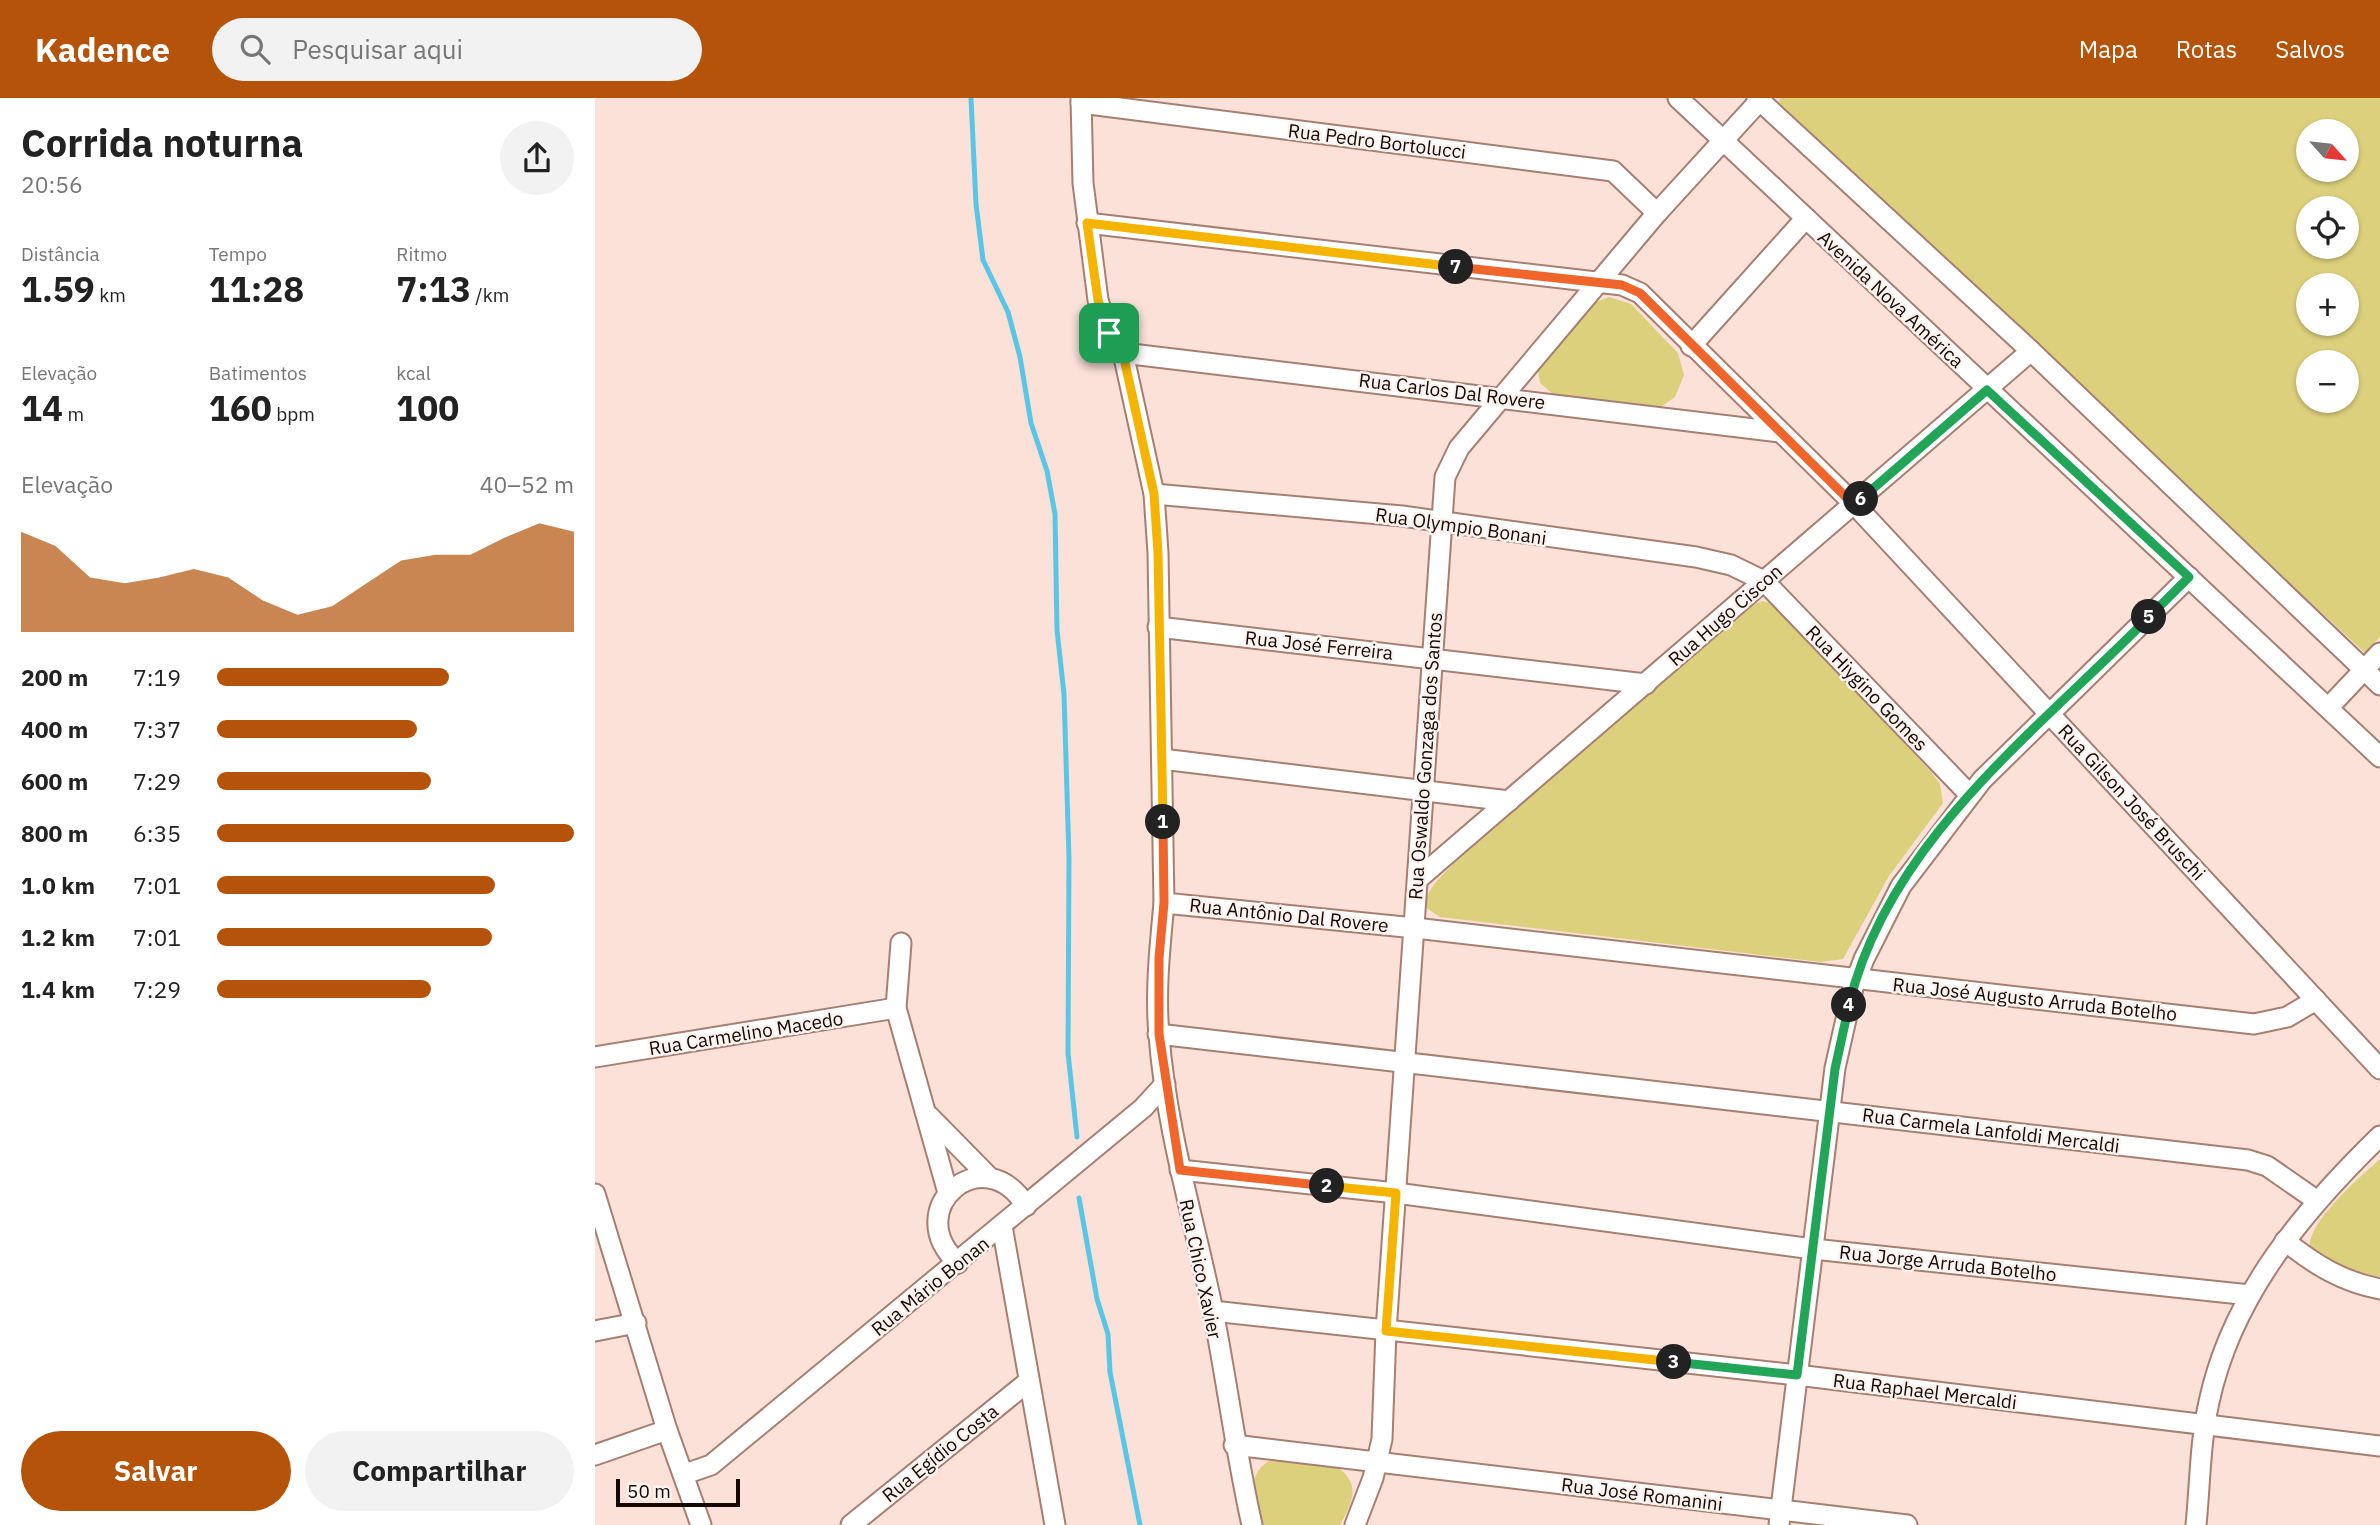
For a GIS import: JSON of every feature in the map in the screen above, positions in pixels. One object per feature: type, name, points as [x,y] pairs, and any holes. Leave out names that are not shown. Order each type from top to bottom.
[{"type":"street","name":"Avenida Nova América","points":[[1678,98],[2380,757]]},
{"type":"street","name":"Rua Oswaldo Gonzaga dos Santos","points":[[1355,1525],[1378,1464],[1385,1408],[1386,1331],[1445,477],[1459,448],[1657,213],[1760,99]]},
{"type":"street","points":[[1760,99],[2031,351],[2380,685]]},
{"type":"street","name":"Rua Pedro Bortolucci","points":[[1081,100],[1613,171],[1657,213]]},
{"type":"street","name":"Rua Chico Xavier","points":[[1081,100],[1087,223],[1098,300],[1109,333],[1123,354],[1154,494],[1164,903],[1159,958],[1159,1034],[1180,1170],[1213,1311],[1234,1445],[1252,1525]]},
{"type":"street","points":[[1691,346],[1806,218]]},
{"type":"street","name":"Rua Gilson José Bruschi","points":[[1087,223],[1622,285],[1640,293],[1854,505],[2380,1069]]},
{"type":"street","name":"Rua Hugo Ciscon","points":[[1418,879],[2031,351]]},
{"type":"street","name":"Rua Carlos Dal Rovere","points":[[1123,354],[1780,432]]},
{"type":"street","name":"Rua Olympio Bonani","points":[[1154,494],[1402,516],[1696,557],[1731,565],[1763,581]]},
{"type":"street","points":[[1780,1518],[1830,1110],[1843,1029],[1856,979],[1881,920],[1901,886],[1970,794],[2189,577]]},
{"type":"street","name":"Rua Hiygino Gomes","points":[[1763,581],[1970,794]]},
{"type":"street","name":"Rua José Ferreira","points":[[1158,627],[1646,684]]},
{"type":"street","points":[[2329,707],[2380,653]]},
{"type":"street","points":[[1162,759],[1423,793],[1509,801]]},
{"type":"street","name":"Rua Antônio Dal Rovere","points":[[1164,903],[1415,928]]},
{"type":"street","name":"Rua José Augusto Arruda Botelho","points":[[1415,928],[2254,1024],[2287,1017],[2316,1000]]},
{"type":"street","points":[[901,943],[896,1008],[914,1081],[926,1112],[948,1193]]},
{"type":"street","name":"Rua Carmelino Macedo","points":[[595,1057],[896,1008]]},
{"type":"street","name":"Rua Carmela Lanfoldi Mercaldi","points":[[1159,1034],[2248,1160],[2267,1167],[2316,1200]]},
{"type":"street","name":"Rua Mário Bonan","points":[[685,1474],[711,1465],[1143,1108],[1165,1084]]},
{"type":"street","points":[[926,1112],[990,1178],[1011,1188],[1026,1206]]},
{"type":"street","points":[[2196,1525],[2209,1404],[2227,1343],[2250,1295],[2285,1241],[2316,1200],[2380,1136]]},
{"type":"street","name":"Rua Jorge Arruda Botelho","points":[[1180,1170],[1396,1193],[1813,1249],[2250,1295]]},
{"type":"street","points":[[958,1263],[946,1252],[938,1230],[940,1207],[948,1193],[967,1180],[990,1178]]},
{"type":"street","points":[[595,1194],[667,1430],[685,1474],[701,1525]]},
{"type":"street","points":[[1002,1226],[1055,1525]]},
{"type":"street","points":[[2285,1241],[2326,1271],[2344,1280],[2380,1289]]},
{"type":"street","name":"Rua Raphael Mercaldi","points":[[1213,1311],[1797,1375],[2380,1446]]},
{"type":"street","points":[[595,1331],[636,1323]]},
{"type":"street","name":"Rua Egídio Costa","points":[[851,1525],[1029,1381]]},
{"type":"street","points":[[598,1456],[667,1430]]},
{"type":"street","name":"Rua José Romanini","points":[[1234,1445],[1780,1518],[1907,1525]]},
{"type":"shaded area","points":[[1781,98],[2380,98],[2380,637],[2365,653],[2076,385],[1778,102]]},
{"type":"shaded area","points":[[1609,297],[1631,304],[1678,353],[1684,375],[1675,397],[1661,407],[1643,409],[1553,394],[1540,383],[1538,370],[1543,360],[1596,302]]},
{"type":"shaded area","points":[[1763,601],[1777,606],[1940,784],[1943,803],[1889,876],[1843,959],[1821,962],[1440,917],[1425,907],[1431,889],[1451,866],[1751,605]]},
{"type":"shaded area","points":[[2380,1159],[2380,1277],[2343,1266],[2310,1246],[2312,1236],[2327,1212],[2349,1187]]},
{"type":"shaded area","points":[[1273,1459],[1337,1467],[1345,1473],[1350,1480],[1352,1494],[1340,1525],[1259,1525],[1253,1488],[1258,1471]]},
{"type":"waterway","points":[[971,98],[976,204],[983,260],[1008,312],[1020,357],[1031,423],[1047,471],[1055,514],[1057,630],[1064,694],[1069,858],[1068,1053],[1077,1137]]},
{"type":"waterway","points":[[1079,1198],[1097,1299],[1108,1334],[1110,1372],[1140,1525]]},
{"type":"route","points":[[1087,223],[1622,285],[1640,293],[1854,505],[1987,390],[2189,577],[1982,780],[1921,857],[1881,920],[1853,988],[1835,1069],[1797,1375],[1386,1331],[1396,1193],[1180,1170],[1171,1128],[1159,1034],[1159,958],[1164,903],[1158,553],[1154,494],[1123,354],[1109,333],[1098,300],[1087,223]]}]
